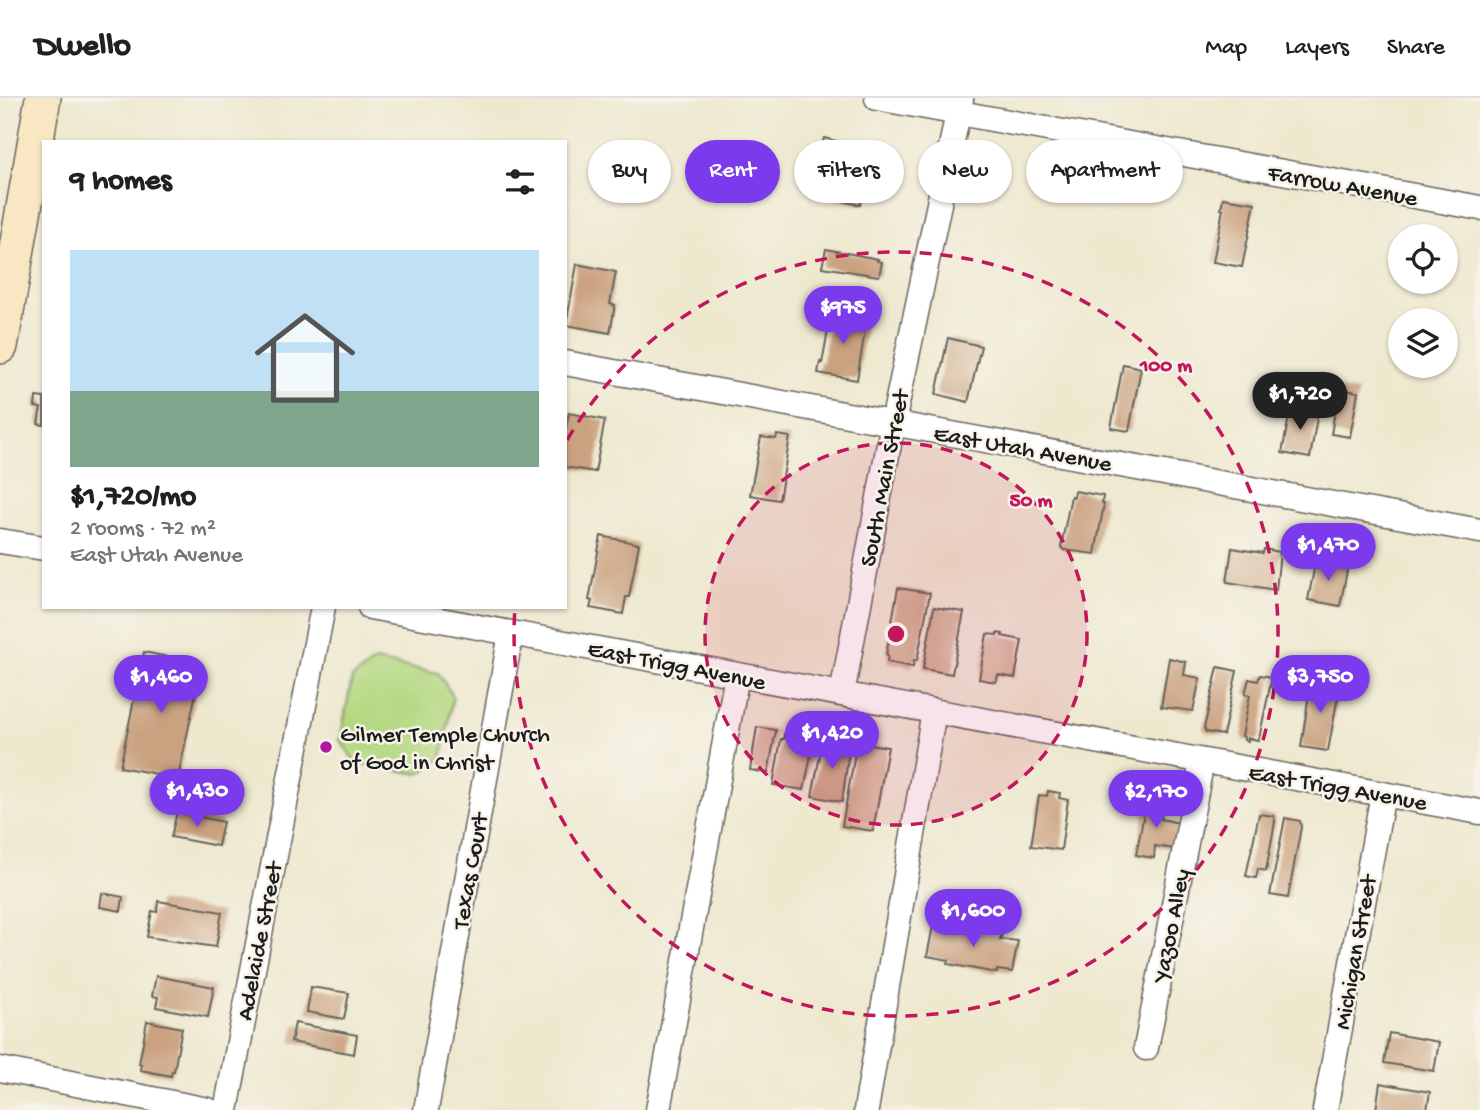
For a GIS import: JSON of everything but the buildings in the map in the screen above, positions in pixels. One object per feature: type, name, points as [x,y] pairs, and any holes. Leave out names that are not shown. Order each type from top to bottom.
[{"type":"main road","points":[[0,346],[43,98]]},
{"type":"street","name":"Farrow Avenue","points":[[877,98],[959,106],[1480,208]]},
{"type":"street","name":"South Main Street","points":[[842,694],[893,423],[959,106]]},
{"type":"street","name":"East Utah Avenue","points":[[567,363],[1480,531]]},
{"type":"street","points":[[0,541],[42,548]]},
{"type":"street","name":"Adelaide Street","points":[[226,1110],[323,609]]},
{"type":"street","name":"East Trigg Avenue","points":[[381,609],[1480,812]]},
{"type":"street","name":"Texas Court","points":[[426,1110],[511,633]]},
{"type":"street","points":[[658,1110],[737,675]]},
{"type":"street","points":[[866,1110],[934,711]]},
{"type":"street","name":"Yazoo Alley","points":[[1146,1048],[1202,761]]},
{"type":"street","name":"Michigan Street","points":[[1325,1110],[1383,794]]},
{"type":"street","points":[[0,1069],[208,1110]]},
{"type":"green space","points":[[375,661],[438,673],[453,696],[442,758],[419,774],[356,763],[340,740],[352,678]]},
{"type":"place","name":"Gilmer Temple Church of God in Christ","points":[[326,747]]}]
